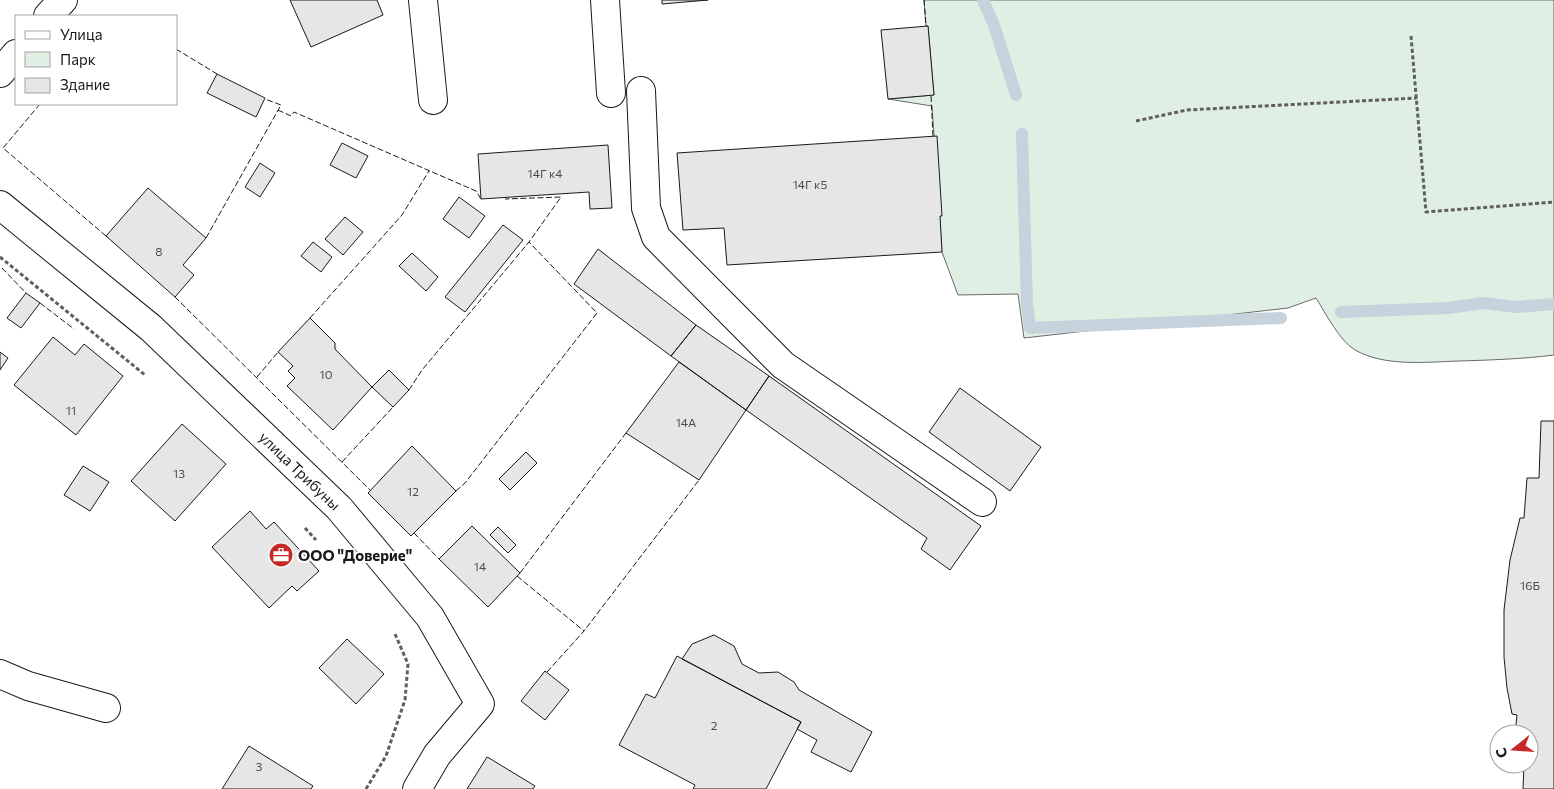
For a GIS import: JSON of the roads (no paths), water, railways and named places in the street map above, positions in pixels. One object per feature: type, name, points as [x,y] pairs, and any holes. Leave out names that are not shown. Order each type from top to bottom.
[{"type":"street","points":[[49,15],[63,0]]},
{"type":"street","points":[[423,0],[434,100]]},
{"type":"street","points":[[605,0],[611,93]]},
{"type":"street","points":[[0,73],[15,55]]},
{"type":"street","points":[[641,91],[646,208],[656,237],[783,364],[982,502]]},
{"type":"street","name":"улица Трибуны","points":[[0,205],[151,328],[339,508],[430,617],[480,704],[437,755],[417,789]]},
{"type":"street","points":[[0,674],[28,686],[106,708]]},
{"type":"waterway","points":[[983,0],[994,25],[1016,95]]},
{"type":"waterway","points":[[1022,134],[1027,305],[1030,328],[1281,318]]},
{"type":"waterway","points":[[1341,312],[1448,308],[1483,303],[1516,307],[1554,304]]},
{"type":"place","name":"ООО \"Доверие\"","points":[[281,555]]}]
